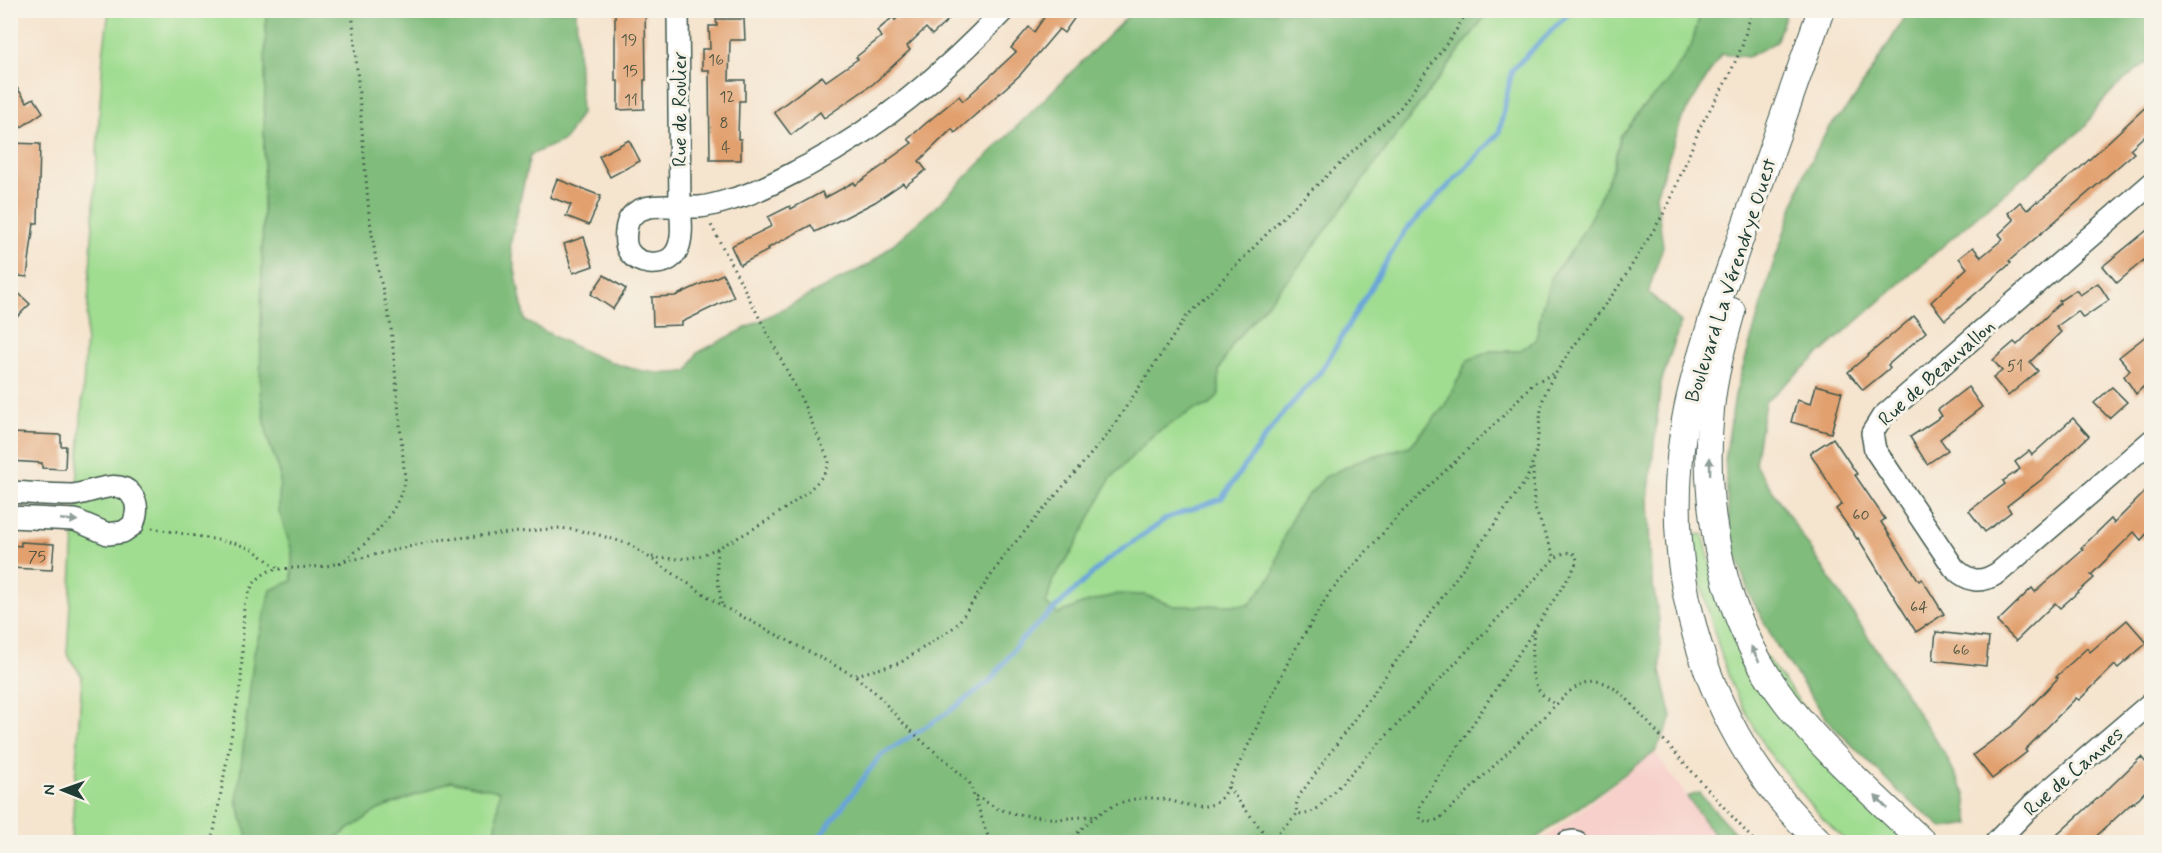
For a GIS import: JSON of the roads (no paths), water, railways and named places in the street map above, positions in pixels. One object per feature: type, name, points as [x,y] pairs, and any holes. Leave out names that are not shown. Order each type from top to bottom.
[{"type":"main road","name":"Boulevard La Vérendrye Ouest","points":[[1820,843],[1788,810],[1764,778],[1732,728],[1719,700],[1700,653],[1685,597],[1677,525],[1682,441],[1696,370],[1821,10]]},
{"type":"main road","points":[[1791,99],[1733,306],[1716,377],[1709,442],[1711,496],[1716,536],[1736,612],[1758,660],[1772,682],[1803,723],[1923,843]]},
{"type":"street","name":"Rue de Roulier","points":[[678,10],[680,207],[701,207],[743,196],[769,185],[830,153],[869,129],[944,70],[1004,10]]},
{"type":"street","name":"Rue de Beauvallon","points":[[2151,183],[1882,417],[1872,433],[1875,450],[1953,567],[1962,575],[1978,582],[1998,573],[2151,440]]},
{"type":"street","points":[[10,492],[72,495],[117,486],[128,490],[137,508],[133,525],[123,532],[108,534],[75,520],[10,517]]},
{"type":"street","name":"Rue de Cannes","points":[[1996,843],[2033,804],[2151,702]]},
{"type":"street","points":[[1567,843],[1573,841],[1577,843]]},
{"type":"waterway","points":[[816,842],[880,756],[947,713],[990,681],[1022,639],[1106,561],[1167,518],[1221,499],[1279,418],[1322,370],[1404,232],[1499,133],[1512,70],[1572,10]]}]
